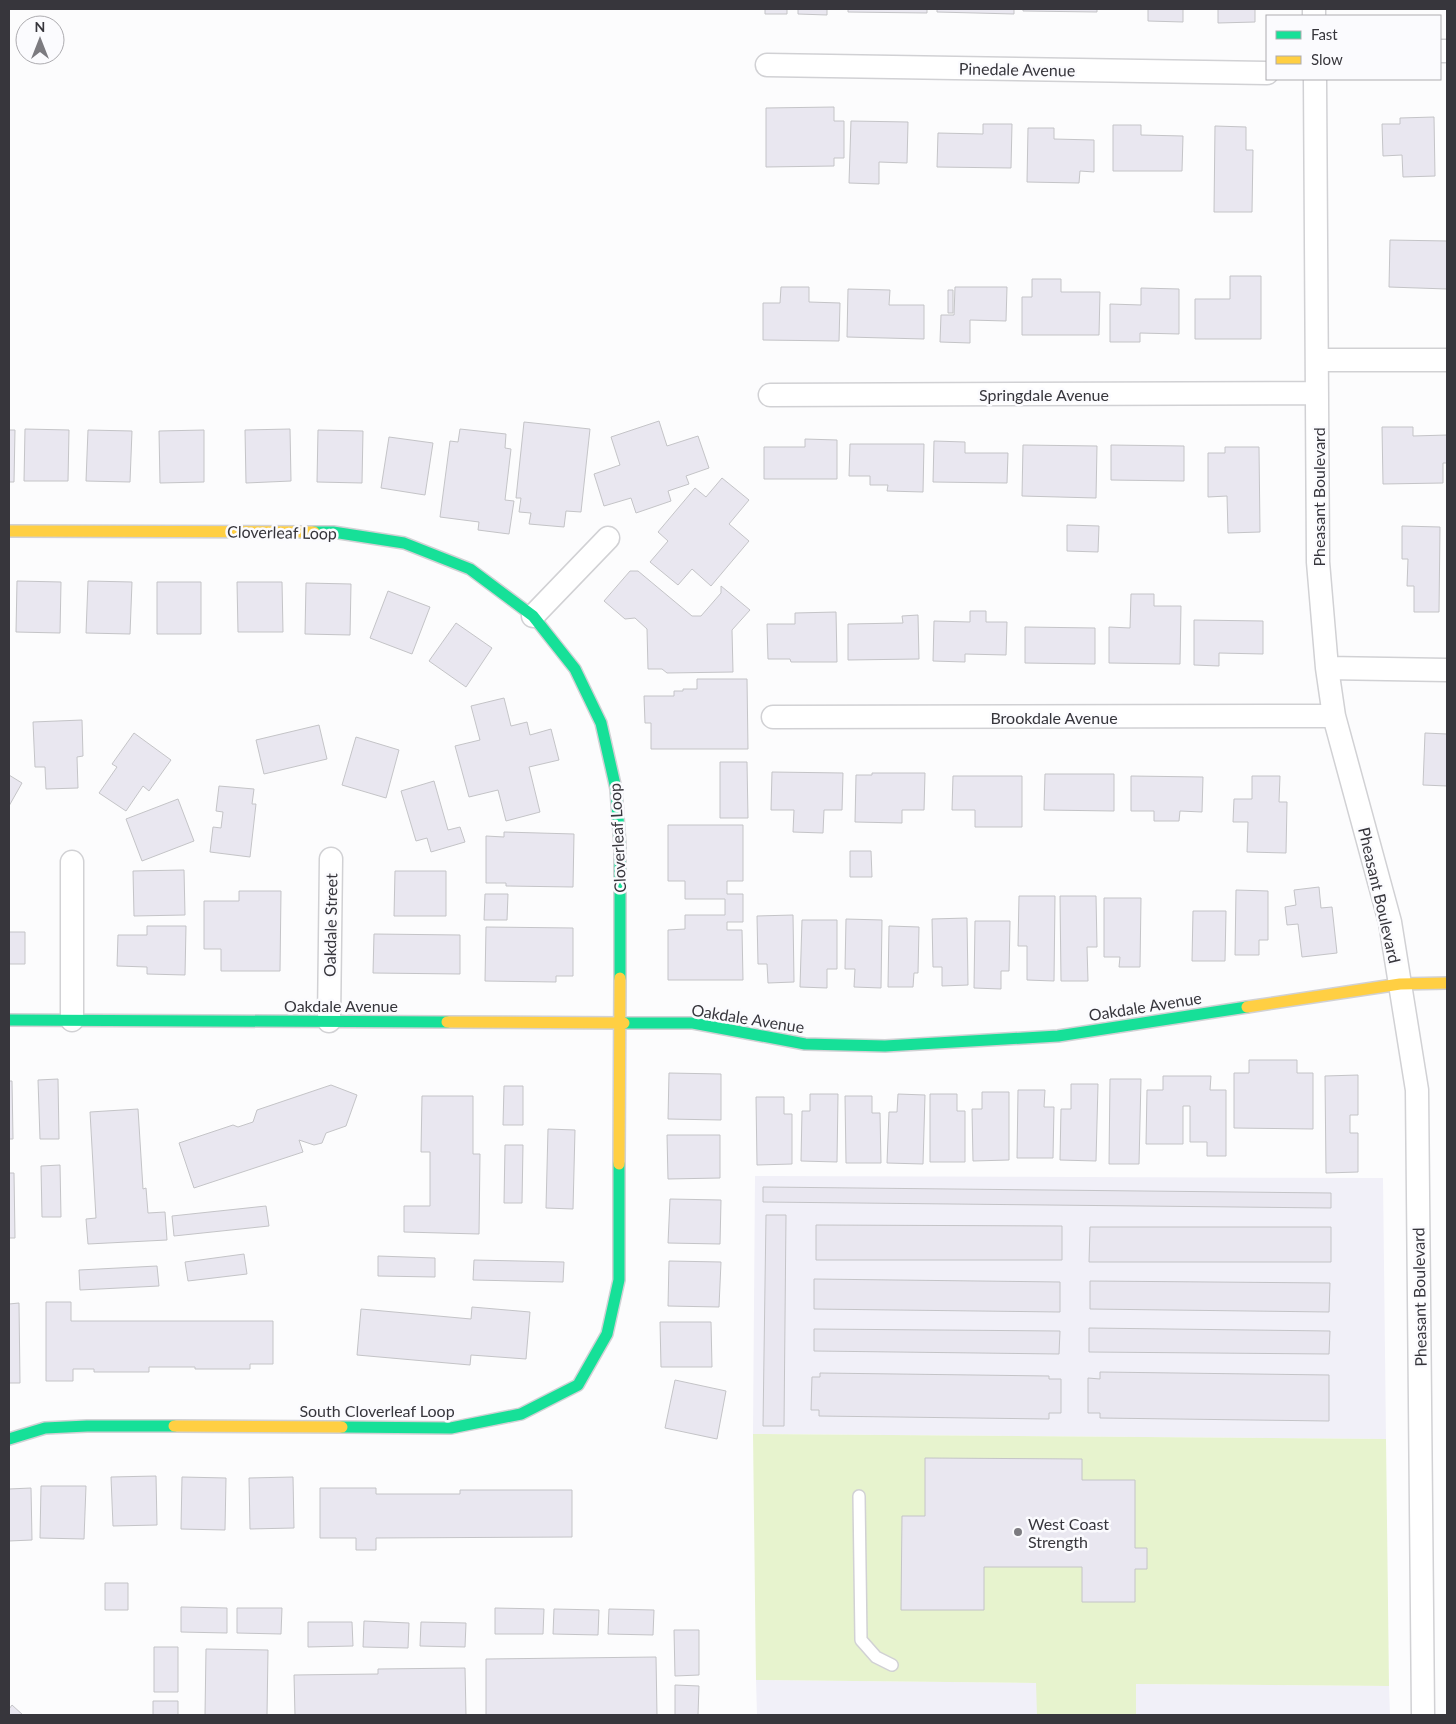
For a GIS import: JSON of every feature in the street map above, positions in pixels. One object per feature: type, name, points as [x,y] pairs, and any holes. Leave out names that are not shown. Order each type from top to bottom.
[{"type":"street","name":"Pinedale Avenue","points":[[767,65],[1266,73]]},
{"type":"street","name":"Pheasant Boulevard","points":[[1315,80],[1318,562],[1326,668],[1334,716],[1390,922],[1417,1090],[1423,1715]]},
{"type":"street","points":[[1317,360],[1447,360]]},
{"type":"street","name":"Springdale Avenue","points":[[770,395],[1317,394]]},
{"type":"street","name":"Cloverleaf Loop","points":[[9,531],[334,532],[404,542],[470,569],[533,616],[576,669],[600,723],[616,790],[620,846],[620,1022]]},
{"type":"street","points":[[533,616],[608,538]]},
{"type":"street","points":[[1326,668],[1447,670]]},
{"type":"street","name":"Brookdale Avenue","points":[[773,717],[1334,716]]},
{"type":"street","name":"Oakdale Street","points":[[329,1021],[331,859]]},
{"type":"street","points":[[72,862],[72,1020]]},
{"type":"street","name":"Oakdale Avenue","points":[[9,1020],[693,1023],[805,1044],[885,1046],[1058,1036],[1400,984],[1447,983]]},
{"type":"street","name":"South Cloverleaf Loop","points":[[9,1440],[44,1428],[87,1426],[452,1428],[521,1414],[578,1385],[607,1334],[619,1280],[620,1022]]},
{"type":"lane","points":[[859,1496],[861,1640],[876,1657],[892,1665]]},
{"type":"shaded area","points":[[755,1176],[1383,1178],[1386,1439],[753,1434]]},
{"type":"shaded area","points":[[756,1680],[1037,1683],[1037,1715],[757,1715]]},
{"type":"shaded area","points":[[1135,1684],[1389,1686],[1390,1715],[1136,1715]]},
{"type":"green space","points":[[753,1434],[1386,1439],[1389,1686],[1136,1684],[1136,1715],[1037,1715],[1036,1683],[756,1680]]},
{"type":"building","points":[[765,9],[787,9],[787,14],[765,14]]},
{"type":"building","points":[[798,9],[827,9],[827,15],[798,14]]},
{"type":"building","points":[[848,9],[927,9],[927,13],[848,12]]},
{"type":"building","points":[[937,9],[1014,9],[1014,14],[937,12]]},
{"type":"building","points":[[1023,9],[1097,9],[1097,12],[1023,11]]},
{"type":"building","points":[[1148,9],[1183,9],[1183,22],[1148,21]]},
{"type":"building","points":[[1218,9],[1255,9],[1255,22],[1218,23]]},
{"type":"building","points":[[834,107],[834,121],[844,121],[844,158],[834,158],[834,166],[766,167],[766,108]]},
{"type":"building","points":[[1434,117],[1435,176],[1403,177],[1402,155],[1383,156],[1382,124],[1400,124],[1400,118]]},
{"type":"building","points":[[851,121],[908,122],[907,163],[879,162],[879,184],[849,183]]},
{"type":"building","points":[[983,124],[1012,124],[1011,168],[937,167],[938,133],[983,134]]},
{"type":"building","points":[[1113,125],[1141,125],[1141,135],[1183,136],[1182,171],[1113,171]]},
{"type":"building","points":[[1215,126],[1246,127],[1246,150],[1253,150],[1252,212],[1214,212]]},
{"type":"building","points":[[1028,128],[1054,128],[1054,139],[1094,140],[1094,172],[1080,171],[1079,183],[1027,182]]},
{"type":"building","points":[[1390,240],[1447,241],[1447,289],[1389,287]]},
{"type":"building","points":[[1230,276],[1261,276],[1261,339],[1195,339],[1195,299],[1230,299]]},
{"type":"building","points":[[1032,279],[1061,279],[1061,292],[1100,292],[1099,335],[1022,335],[1022,297],[1032,297]]},
{"type":"building","points":[[781,287],[809,287],[809,302],[840,303],[839,341],[763,340],[763,303],[780,303]]},
{"type":"building","points":[[955,287],[1007,287],[1006,321],[970,320],[970,343],[940,342],[941,315],[954,315]]},
{"type":"building","points":[[1141,288],[1179,289],[1179,334],[1140,333],[1140,342],[1110,342],[1110,304],[1141,305]]},
{"type":"building","points":[[848,289],[890,290],[889,305],[924,305],[924,339],[847,337]]},
{"type":"building","points":[[948,290],[953,290],[953,313],[948,313]]},
{"type":"building","points":[[659,421],[667,446],[698,436],[709,468],[686,476],[689,484],[668,491],[671,501],[636,513],[631,498],[604,506],[594,474],[620,465],[611,437]]},
{"type":"building","points":[[524,422],[590,429],[581,512],[566,511],[564,527],[529,524],[531,513],[519,512],[521,498],[516,498]]},
{"type":"building","points":[[1382,427],[1413,427],[1413,436],[1447,435],[1447,463],[1443,463],[1443,483],[1383,484]]},
{"type":"building","points":[[25,429],[69,430],[68,481],[24,481]]},
{"type":"building","points":[[290,429],[291,481],[246,483],[245,430]]},
{"type":"building","points":[[460,429],[506,434],[505,448],[511,449],[505,500],[514,501],[509,534],[478,530],[479,522],[440,517],[450,441],[458,442]]},
{"type":"building","points":[[9,430],[15,430],[14,482],[9,482]]},
{"type":"building","points":[[88,430],[132,431],[130,482],[86,481]]},
{"type":"building","points":[[204,430],[204,482],[160,483],[159,431]]},
{"type":"building","points":[[318,430],[363,431],[362,483],[317,482]]},
{"type":"building","points":[[389,437],[433,443],[425,495],[381,488]]},
{"type":"building","points":[[805,439],[837,440],[837,479],[764,479],[764,447],[805,447]]},
{"type":"building","points":[[934,441],[965,442],[965,453],[1008,453],[1007,483],[933,482]]},
{"type":"building","points":[[850,444],[924,444],[923,492],[887,491],[888,485],[870,485],[870,476],[849,476]]},
{"type":"building","points":[[1023,445],[1097,446],[1096,498],[1022,496]]},
{"type":"building","points":[[1111,445],[1184,446],[1184,481],[1111,480]]},
{"type":"building","points":[[1225,447],[1259,447],[1260,532],[1228,533],[1227,496],[1208,497],[1208,453],[1225,453]]},
{"type":"building","points":[[722,478],[749,500],[729,524],[749,541],[711,586],[692,569],[678,585],[650,562],[668,541],[658,532],[695,488],[706,497]]},
{"type":"building","points":[[1067,525],[1099,526],[1098,552],[1067,551]]},
{"type":"building","points":[[1402,526],[1440,527],[1439,612],[1414,612],[1414,586],[1407,586],[1408,559],[1402,559]]},
{"type":"building","points":[[630,571],[638,571],[692,616],[701,616],[721,593],[721,586],[750,610],[732,630],[733,672],[667,673],[662,669],[648,669],[647,629],[635,618],[625,619],[604,601]]},
{"type":"building","points":[[17,581],[61,582],[60,633],[16,632]]},
{"type":"building","points":[[88,581],[132,582],[130,634],[86,633]]},
{"type":"building","points":[[157,582],[201,582],[201,634],[157,634]]},
{"type":"building","points":[[237,582],[282,582],[283,632],[238,632]]},
{"type":"building","points":[[306,583],[351,584],[350,635],[305,634]]},
{"type":"building","points":[[388,591],[430,607],[412,654],[370,638]]},
{"type":"building","points":[[1131,594],[1154,594],[1154,606],[1181,606],[1180,664],[1109,663],[1109,627],[1130,628]]},
{"type":"building","points":[[970,611],[986,611],[986,622],[1007,622],[1006,655],[965,654],[965,662],[933,661],[934,621],[970,622]]},
{"type":"building","points":[[836,612],[837,662],[791,662],[790,659],[768,659],[767,624],[795,624],[795,613]]},
{"type":"building","points":[[918,615],[919,659],[848,660],[848,624],[903,623],[902,616]]},
{"type":"building","points":[[1194,620],[1263,621],[1263,654],[1219,653],[1219,666],[1194,665]]},
{"type":"building","points":[[456,623],[492,648],[466,687],[429,661]]},
{"type":"building","points":[[1025,627],[1095,628],[1095,664],[1025,663]]},
{"type":"building","points":[[697,679],[747,679],[748,749],[651,749],[651,723],[645,723],[644,696],[674,696],[674,691],[697,689]]},
{"type":"building","points":[[504,698],[511,726],[527,722],[530,735],[551,729],[559,760],[529,767],[540,812],[506,821],[498,790],[469,797],[455,746],[480,740],[471,706]]},
{"type":"building","points":[[82,720],[83,756],[77,757],[78,788],[46,789],[45,767],[35,767],[33,722]]},
{"type":"building","points":[[319,725],[327,759],[264,774],[256,740]]},
{"type":"building","points":[[134,733],[171,760],[149,791],[143,786],[126,811],[99,793],[117,767],[112,764]]},
{"type":"building","points":[[1425,733],[1447,734],[1447,786],[1423,785]]},
{"type":"building","points":[[356,737],[399,750],[386,798],[342,785]]},
{"type":"building","points":[[720,762],[747,762],[748,818],[720,818]]},
{"type":"building","points":[[772,772],[843,773],[842,810],[824,810],[823,833],[793,832],[794,810],[771,810]]},
{"type":"building","points":[[872,773],[925,773],[924,810],[902,810],[902,823],[855,822],[856,775],[872,775]]},
{"type":"building","points":[[1045,774],[1114,774],[1114,811],[1044,810]]},
{"type":"building","points":[[9,775],[22,783],[9,806]]},
{"type":"building","points":[[953,776],[1022,776],[1022,827],[975,827],[975,810],[952,810]]},
{"type":"building","points":[[1131,776],[1203,777],[1202,812],[1180,811],[1179,821],[1154,821],[1154,811],[1131,811]]},
{"type":"building","points":[[1252,776],[1280,776],[1279,802],[1287,802],[1286,853],[1247,852],[1248,822],[1233,822],[1234,799],[1252,799]]},
{"type":"building","points":[[434,781],[448,830],[460,827],[465,842],[431,852],[427,838],[416,841],[401,791]]},
{"type":"building","points":[[219,786],[254,789],[252,804],[256,804],[250,857],[210,852],[213,827],[221,828],[223,812],[216,811]]},
{"type":"building","points":[[178,799],[194,841],[142,861],[126,819]]},
{"type":"building","points":[[668,825],[743,825],[743,881],[727,881],[727,894],[743,894],[743,922],[727,922],[727,930],[742,930],[743,980],[668,980],[668,930],[685,929],[685,915],[725,915],[725,899],[685,899],[685,881],[668,881]]},
{"type":"building","points":[[504,832],[574,834],[573,887],[506,886],[506,883],[486,883],[486,836],[504,837]]},
{"type":"building","points":[[850,851],[871,851],[872,877],[850,877]]},
{"type":"building","points":[[184,870],[185,915],[134,916],[133,871]]},
{"type":"building","points":[[395,871],[446,871],[446,916],[394,916]]},
{"type":"building","points":[[1319,887],[1321,908],[1332,907],[1337,953],[1302,957],[1298,924],[1287,925],[1285,907],[1296,905],[1294,890]]},
{"type":"building","points":[[1236,890],[1268,891],[1268,940],[1259,940],[1259,955],[1235,955]]},
{"type":"building","points":[[239,891],[281,891],[280,971],[221,971],[221,949],[204,949],[204,901],[239,901]]},
{"type":"building","points":[[485,894],[508,894],[507,920],[484,920]]},
{"type":"building","points":[[1019,896],[1055,896],[1054,981],[1027,980],[1027,946],[1018,946]]},
{"type":"building","points":[[1060,896],[1096,896],[1097,947],[1087,947],[1088,981],[1061,981]]},
{"type":"building","points":[[1104,898],[1141,898],[1140,967],[1119,967],[1120,957],[1104,957]]},
{"type":"building","points":[[1193,911],[1226,911],[1225,961],[1192,961]]},
{"type":"building","points":[[793,915],[794,982],[768,983],[767,964],[758,964],[757,916]]},
{"type":"building","points":[[967,918],[968,985],[942,986],[942,967],[933,967],[932,919]]},
{"type":"building","points":[[846,919],[882,920],[881,988],[854,987],[855,969],[845,969]]},
{"type":"building","points":[[802,920],[837,920],[837,969],[827,969],[827,988],[800,987]]},
{"type":"building","points":[[975,921],[1010,921],[1009,971],[1001,971],[1001,989],[974,988]]},
{"type":"building","points":[[147,926],[186,926],[185,975],[147,974],[147,967],[117,966],[118,935],[147,935]]},
{"type":"building","points":[[889,926],[919,927],[918,973],[914,973],[913,987],[888,987]]},
{"type":"building","points":[[486,927],[573,928],[573,976],[556,976],[556,982],[485,981]]},
{"type":"building","points":[[9,932],[25,932],[25,964],[9,964]]},
{"type":"building","points":[[374,934],[460,935],[460,974],[373,973]]},
{"type":"building","points":[[1249,1060],[1297,1060],[1297,1073],[1313,1073],[1313,1129],[1234,1128],[1234,1073],[1249,1073]]},
{"type":"building","points":[[669,1073],[721,1074],[721,1120],[668,1119]]},
{"type":"building","points":[[1358,1075],[1358,1115],[1350,1115],[1350,1133],[1358,1133],[1358,1172],[1326,1173],[1325,1076]]},
{"type":"building","points":[[1163,1076],[1211,1076],[1210,1090],[1226,1090],[1226,1156],[1207,1156],[1207,1142],[1190,1142],[1190,1106],[1183,1106],[1183,1144],[1146,1144],[1147,1090],[1163,1090]]},
{"type":"building","points":[[58,1079],[59,1139],[40,1139],[38,1080]]},
{"type":"building","points":[[1110,1079],[1141,1079],[1139,1164],[1109,1164]]},
{"type":"building","points":[[9,1081],[12,1081],[13,1139],[9,1139]]},
{"type":"building","points":[[1071,1084],[1098,1084],[1096,1161],[1060,1160],[1061,1109],[1071,1109]]},
{"type":"building","points":[[331,1085],[357,1095],[346,1126],[326,1133],[322,1143],[314,1145],[299,1140],[303,1152],[194,1188],[179,1143],[233,1125],[238,1127],[253,1122],[257,1110]]},
{"type":"building","points":[[504,1086],[523,1086],[523,1125],[503,1125]]},
{"type":"building","points":[[1018,1090],[1045,1090],[1044,1107],[1054,1107],[1053,1158],[1017,1158]]},
{"type":"building","points":[[982,1092],[1009,1092],[1009,1160],[973,1161],[972,1109],[982,1109]]},
{"type":"building","points":[[810,1094],[838,1094],[837,1162],[801,1161],[802,1111],[810,1111]]},
{"type":"building","points":[[898,1094],[925,1095],[923,1164],[887,1163],[889,1112],[897,1112]]},
{"type":"building","points":[[930,1094],[957,1094],[957,1111],[965,1111],[965,1162],[930,1162]]},
{"type":"building","points":[[422,1096],[473,1096],[473,1154],[480,1154],[479,1234],[404,1232],[404,1206],[430,1206],[430,1152],[421,1152]]},
{"type":"building","points":[[845,1096],[872,1096],[872,1113],[880,1113],[881,1163],[846,1163]]},
{"type":"building","points":[[756,1097],[784,1097],[784,1114],[792,1114],[792,1164],[757,1165]]},
{"type":"building","points":[[138,1109],[143,1189],[146,1188],[148,1213],[165,1212],[167,1240],[88,1244],[86,1219],[96,1218],[90,1112]]},
{"type":"building","points":[[548,1129],[575,1130],[573,1209],[546,1208]]},
{"type":"building","points":[[667,1135],[720,1135],[720,1178],[668,1179]]},
{"type":"building","points":[[505,1145],[523,1145],[522,1203],[504,1203]]},
{"type":"building","points":[[60,1165],[61,1217],[42,1217],[41,1166]]},
{"type":"building","points":[[9,1173],[14,1173],[15,1238],[9,1238]]},
{"type":"building","points":[[763,1187],[1331,1193],[1331,1208],[763,1202]]},
{"type":"building","points":[[670,1199],[721,1200],[720,1244],[668,1243]]},
{"type":"building","points":[[266,1206],[269,1226],[174,1236],[172,1216]]},
{"type":"building","points":[[766,1215],[786,1215],[784,1426],[763,1426]]},
{"type":"building","points":[[816,1225],[1062,1226],[1062,1260],[816,1260]]},
{"type":"building","points":[[1090,1227],[1331,1227],[1331,1262],[1089,1262]]},
{"type":"building","points":[[244,1254],[247,1274],[188,1281],[185,1262]]},
{"type":"building","points":[[378,1256],[435,1258],[435,1277],[378,1276]]},
{"type":"building","points":[[474,1260],[564,1262],[563,1282],[473,1280]]},
{"type":"building","points":[[669,1261],[721,1262],[719,1307],[668,1306]]},
{"type":"building","points":[[157,1266],[159,1286],[80,1290],[79,1270]]},
{"type":"building","points":[[814,1279],[1060,1282],[1060,1312],[814,1309]]},
{"type":"building","points":[[1090,1281],[1330,1283],[1329,1312],[1090,1309]]},
{"type":"building","points":[[46,1302],[71,1302],[71,1321],[273,1321],[273,1364],[250,1364],[250,1369],[149,1367],[149,1372],[94,1372],[94,1369],[73,1369],[73,1381],[46,1381]]},
{"type":"building","points":[[19,1303],[20,1383],[9,1383],[9,1304]]},
{"type":"building","points":[[472,1307],[530,1312],[526,1359],[471,1355],[470,1365],[357,1355],[361,1309],[471,1319]]},
{"type":"building","points":[[660,1322],[711,1322],[712,1367],[661,1367]]},
{"type":"building","points":[[1089,1328],[1330,1331],[1329,1354],[1089,1352]]},
{"type":"building","points":[[814,1329],[1060,1331],[1059,1354],[814,1351]]},
{"type":"building","points":[[1100,1372],[1329,1375],[1329,1421],[1100,1418],[1100,1413],[1088,1413],[1088,1378],[1100,1379]]},
{"type":"building","points":[[820,1373],[1049,1376],[1049,1379],[1061,1379],[1061,1413],[1049,1413],[1049,1419],[819,1416],[819,1410],[811,1410],[812,1377],[820,1377]]},
{"type":"building","points":[[675,1380],[726,1391],[717,1439],[665,1428]]},
{"type":"building","name":"West Coast Strength","points":[[925,1458],[1082,1459],[1082,1480],[1135,1480],[1135,1548],[1147,1548],[1147,1569],[1135,1569],[1135,1602],[1082,1602],[1082,1567],[984,1567],[984,1610],[901,1610],[902,1516],[925,1516]]},
{"type":"building","points":[[156,1476],[157,1525],[113,1526],[111,1477]]},
{"type":"building","points":[[182,1477],[226,1478],[225,1530],[181,1529]]},
{"type":"building","points":[[293,1477],[294,1528],[250,1529],[249,1478]]},
{"type":"building","points":[[41,1486],[86,1486],[84,1539],[40,1538]]},
{"type":"building","points":[[31,1488],[32,1540],[9,1541],[9,1489]]},
{"type":"building","points":[[320,1488],[376,1488],[376,1494],[460,1494],[460,1490],[572,1490],[572,1537],[376,1538],[376,1550],[356,1550],[356,1538],[320,1538]]},
{"type":"building","points":[[105,1583],[128,1583],[128,1610],[105,1610]]},
{"type":"building","points":[[181,1607],[227,1608],[227,1633],[181,1632]]},
{"type":"building","points":[[237,1608],[282,1608],[281,1634],[237,1633]]},
{"type":"building","points":[[495,1608],[544,1609],[543,1634],[495,1634]]},
{"type":"building","points":[[554,1609],[599,1610],[598,1635],[553,1634]]},
{"type":"building","points":[[609,1609],[654,1610],[653,1635],[608,1634]]},
{"type":"building","points":[[364,1621],[409,1623],[408,1648],[363,1647]]},
{"type":"building","points":[[308,1622],[352,1622],[353,1646],[308,1647]]},
{"type":"building","points":[[421,1622],[466,1623],[465,1647],[420,1646]]},
{"type":"building","points":[[674,1630],[699,1630],[699,1675],[675,1676]]},
{"type":"building","points":[[154,1647],[178,1647],[178,1692],[154,1692]]},
{"type":"building","points":[[206,1649],[268,1650],[267,1715],[205,1715]]},
{"type":"building","points":[[656,1657],[657,1715],[486,1715],[486,1659]]},
{"type":"building","points":[[465,1668],[466,1715],[295,1715],[294,1675],[378,1674],[378,1669]]},
{"type":"building","points":[[675,1685],[699,1686],[698,1715],[675,1715]]},
{"type":"building","points":[[153,1701],[178,1701],[178,1715],[153,1715]]},
{"type":"building","points":[[12,1705],[23,1715],[9,1715],[9,1709]]},
{"type":"traffic: fast","points":[[314,532],[333,532],[404,543],[470,569],[533,616],[575,669],[601,723],[616,789],[620,846],[620,978]]},
{"type":"traffic: fast","points":[[624,1023],[693,1023],[805,1044],[885,1046],[1058,1036],[1247,1007]]},
{"type":"traffic: fast","points":[[9,1020],[447,1022]]},
{"type":"traffic: fast","points":[[342,1427],[451,1428],[521,1414],[578,1385],[607,1334],[619,1280],[619,1164]]},
{"type":"traffic: fast","points":[[9,1439],[45,1428],[174,1426]]},
{"type":"traffic: slow","points":[[9,531],[314,532]]},
{"type":"traffic: slow","points":[[619,1164],[620,978]]},
{"type":"traffic: slow","points":[[1247,1007],[1400,984],[1447,983]]},
{"type":"traffic: slow","points":[[447,1022],[624,1023]]},
{"type":"traffic: slow","points":[[174,1426],[342,1427]]},
{"type":"place","name":"West Coast Strength","points":[[1018,1532]]}]
